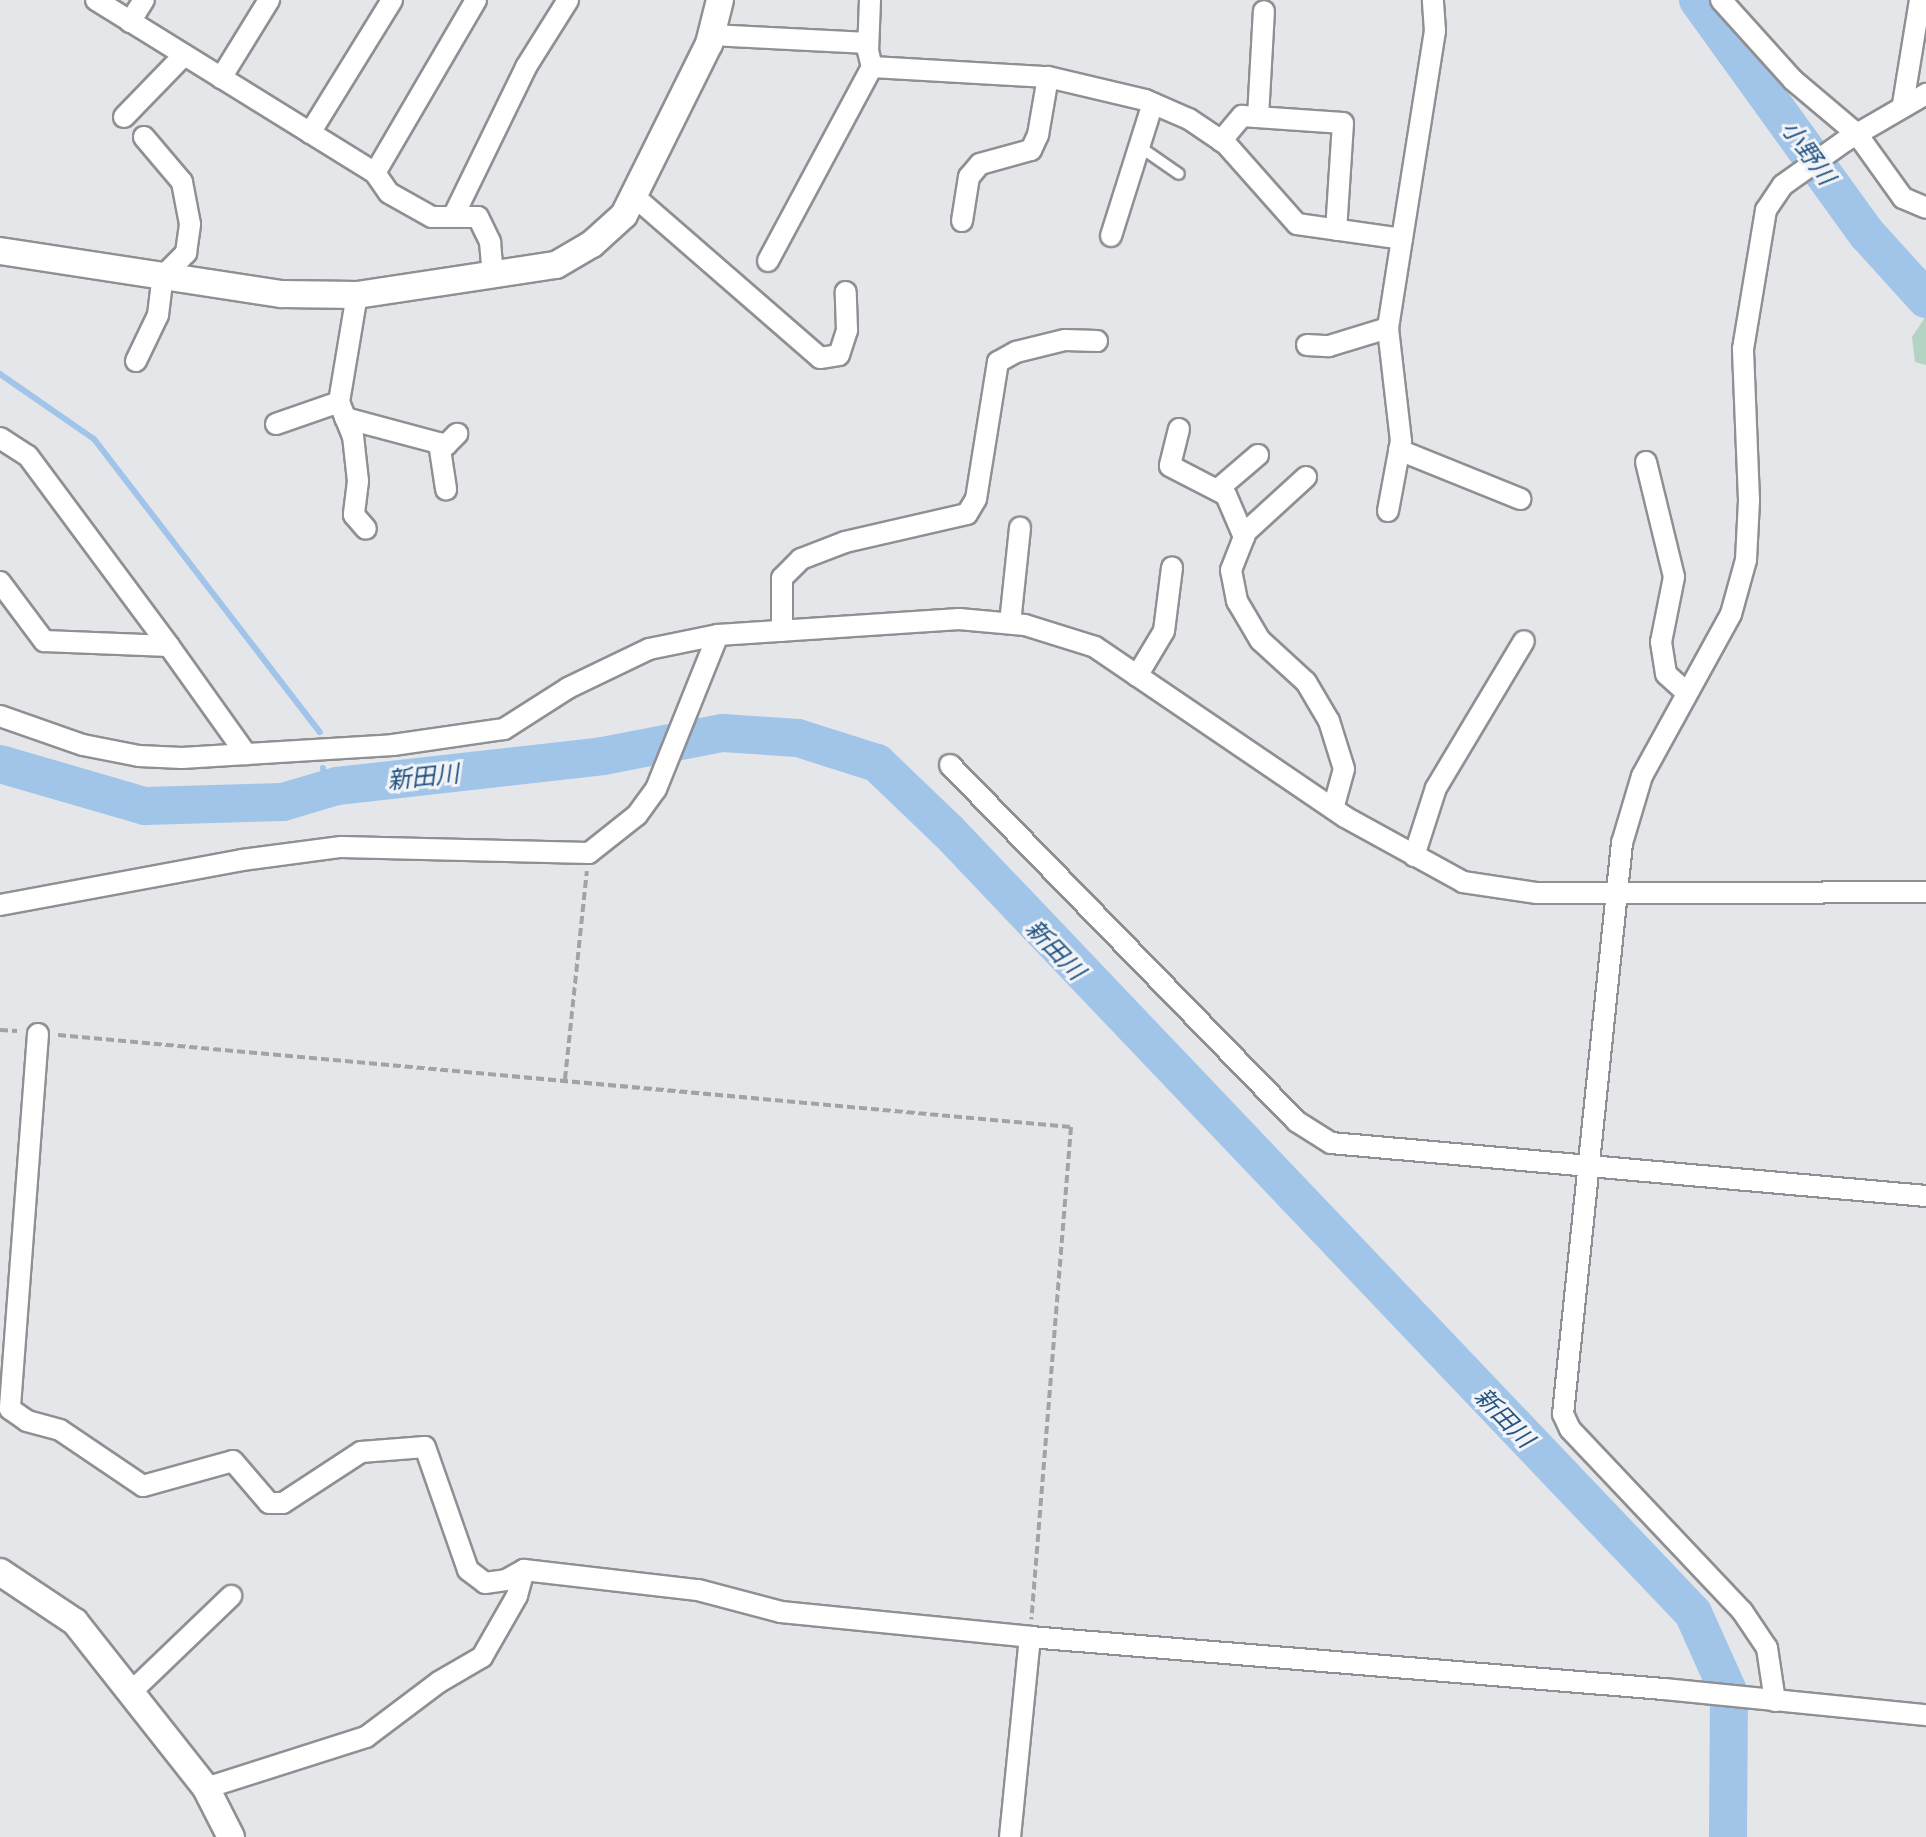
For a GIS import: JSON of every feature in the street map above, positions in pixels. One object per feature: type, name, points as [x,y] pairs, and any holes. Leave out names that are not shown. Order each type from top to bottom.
[{"type":"street","points":[[96,0],[375,173],[389,193],[432,217],[478,217],[490,242],[493,275]]},
{"type":"street","points":[[130,22],[144,0]]},
{"type":"street","points":[[221,78],[269,0]]},
{"type":"street","points":[[310,133],[392,0]]},
{"type":"street","points":[[375,173],[476,0]]},
{"type":"street","points":[[453,217],[526,67],[568,0]]},
{"type":"street","points":[[0,251],[282,294],[357,295],[556,265],[592,244],[624,215],[711,35],[720,0]]},
{"type":"street","points":[[768,261],[872,67],[868,43],[870,0]]},
{"type":"street","points":[[1388,511],[1399,450],[1396,376],[1388,328],[1435,31],[1433,0]]},
{"type":"street","points":[[1721,0],[1903,198],[1926,208]]},
{"type":"street","points":[[1903,104],[1920,0]]},
{"type":"street","points":[[1258,117],[1264,11]]},
{"type":"street","points":[[711,35],[868,43]]},
{"type":"street","points":[[124,117],[184,55]]},
{"type":"street","points":[[872,67],[1048,77],[1153,103],[1189,119],[1221,141],[1297,224],[1402,239]]},
{"type":"street","points":[[962,221],[969,177],[980,164],[1031,150],[1038,135],[1048,77]]},
{"type":"street","points":[[1775,1701],[1767,1648],[1742,1611],[1570,1429],[1563,1414],[1622,843],[1642,776],[1731,614],[1746,560],[1749,500],[1743,349],[1766,210],[1783,185],[1903,104],[1926,94]]},
{"type":"street","points":[[1111,236],[1153,103]]},
{"type":"street","points":[[1221,141],[1242,116],[1343,123],[1336,230]]},
{"type":"street","points":[[136,361],[158,315],[163,276],[186,253],[190,224],[182,182],[144,137]]},
{"type":"street","points":[[635,197],[820,358],[839,355],[847,330],[846,292]]},
{"type":"street","points":[[357,295],[342,410],[353,436],[358,481],[354,515],[357,528]]},
{"type":"street","points":[[1307,345],[1329,346],[1388,328]]},
{"type":"street","points":[[782,631],[782,578],[801,559],[845,542],[967,514],[976,499],[998,362],[1016,352],[1065,340],[1097,341]]},
{"type":"street","points":[[276,424],[342,410],[448,438],[446,489]]},
{"type":"street","points":[[1179,429],[1170,466],[1226,495],[1244,537]]},
{"type":"street","points":[[0,438],[28,456],[246,754]]},
{"type":"street","points":[[1399,450],[1520,499]]},
{"type":"street","points":[[1217,490],[1258,455]]},
{"type":"street","points":[[1646,462],[1674,577],[1661,642],[1666,674],[1687,693]]},
{"type":"street","points":[[1306,477],[1244,537],[1231,570],[1237,601],[1260,640],[1306,682],[1329,721],[1344,769],[1333,809]]},
{"type":"street","points":[[1010,623],[1020,528]]},
{"type":"street","points":[[1137,676],[1164,631],[1171,600],[1172,568]]},
{"type":"street","points":[[0,582],[44,641],[169,646]]},
{"type":"street","points":[[0,716],[83,745],[139,756],[246,754],[393,745],[504,729],[568,688],[649,649],[718,635],[959,619],[1010,623],[1095,647],[1333,809],[1463,882],[1537,893],[1926,892]]},
{"type":"street","points":[[0,905],[242,860],[341,847],[589,853],[637,815],[656,789],[718,635]]},
{"type":"street","points":[[1414,856],[1436,788],[1496,670],[1524,641]]},
{"type":"street","points":[[950,765],[1296,1121],[1331,1143],[1926,1196]]},
{"type":"street","points":[[38,1034],[10,1409],[27,1421],[60,1430],[143,1486],[233,1461],[269,1503],[283,1503],[361,1452],[425,1447],[468,1570],[485,1583],[506,1580],[524,1570],[698,1590],[781,1612],[1030,1637],[1664,1689],[1926,1715]]},
{"type":"street","points":[[206,1788],[366,1737],[439,1682],[482,1657],[517,1596],[524,1570]]},
{"type":"street","points":[[0,1572],[75,1622],[206,1788],[231,1837]]},
{"type":"street","points":[[131,1692],[231,1596]]},
{"type":"street","points":[[1010,1837],[1030,1637]]},
{"type":"lane","points":[[1140,147],[1179,174]]},
{"type":"path","points":[[565,1079],[589,853]]},
{"type":"path","points":[[38,1034],[565,1079],[1071,1127],[1030,1637]]},
{"type":"green space","points":[[1926,316],[1926,365],[1915,362],[1912,337]]},
{"type":"waterway","name":"小野川","points":[[1698,0],[1867,234],[1926,299]]},
{"type":"waterway","points":[[0,374],[94,439],[320,732]]},
{"type":"waterway","name":"新田川","points":[[0,764],[145,806],[283,802],[337,786],[603,756],[723,733],[798,738],[877,763],[949,832],[1693,1613],[1729,1693],[1728,1837]]},
{"type":"waterway","points":[[323,768],[326,789]]}]
